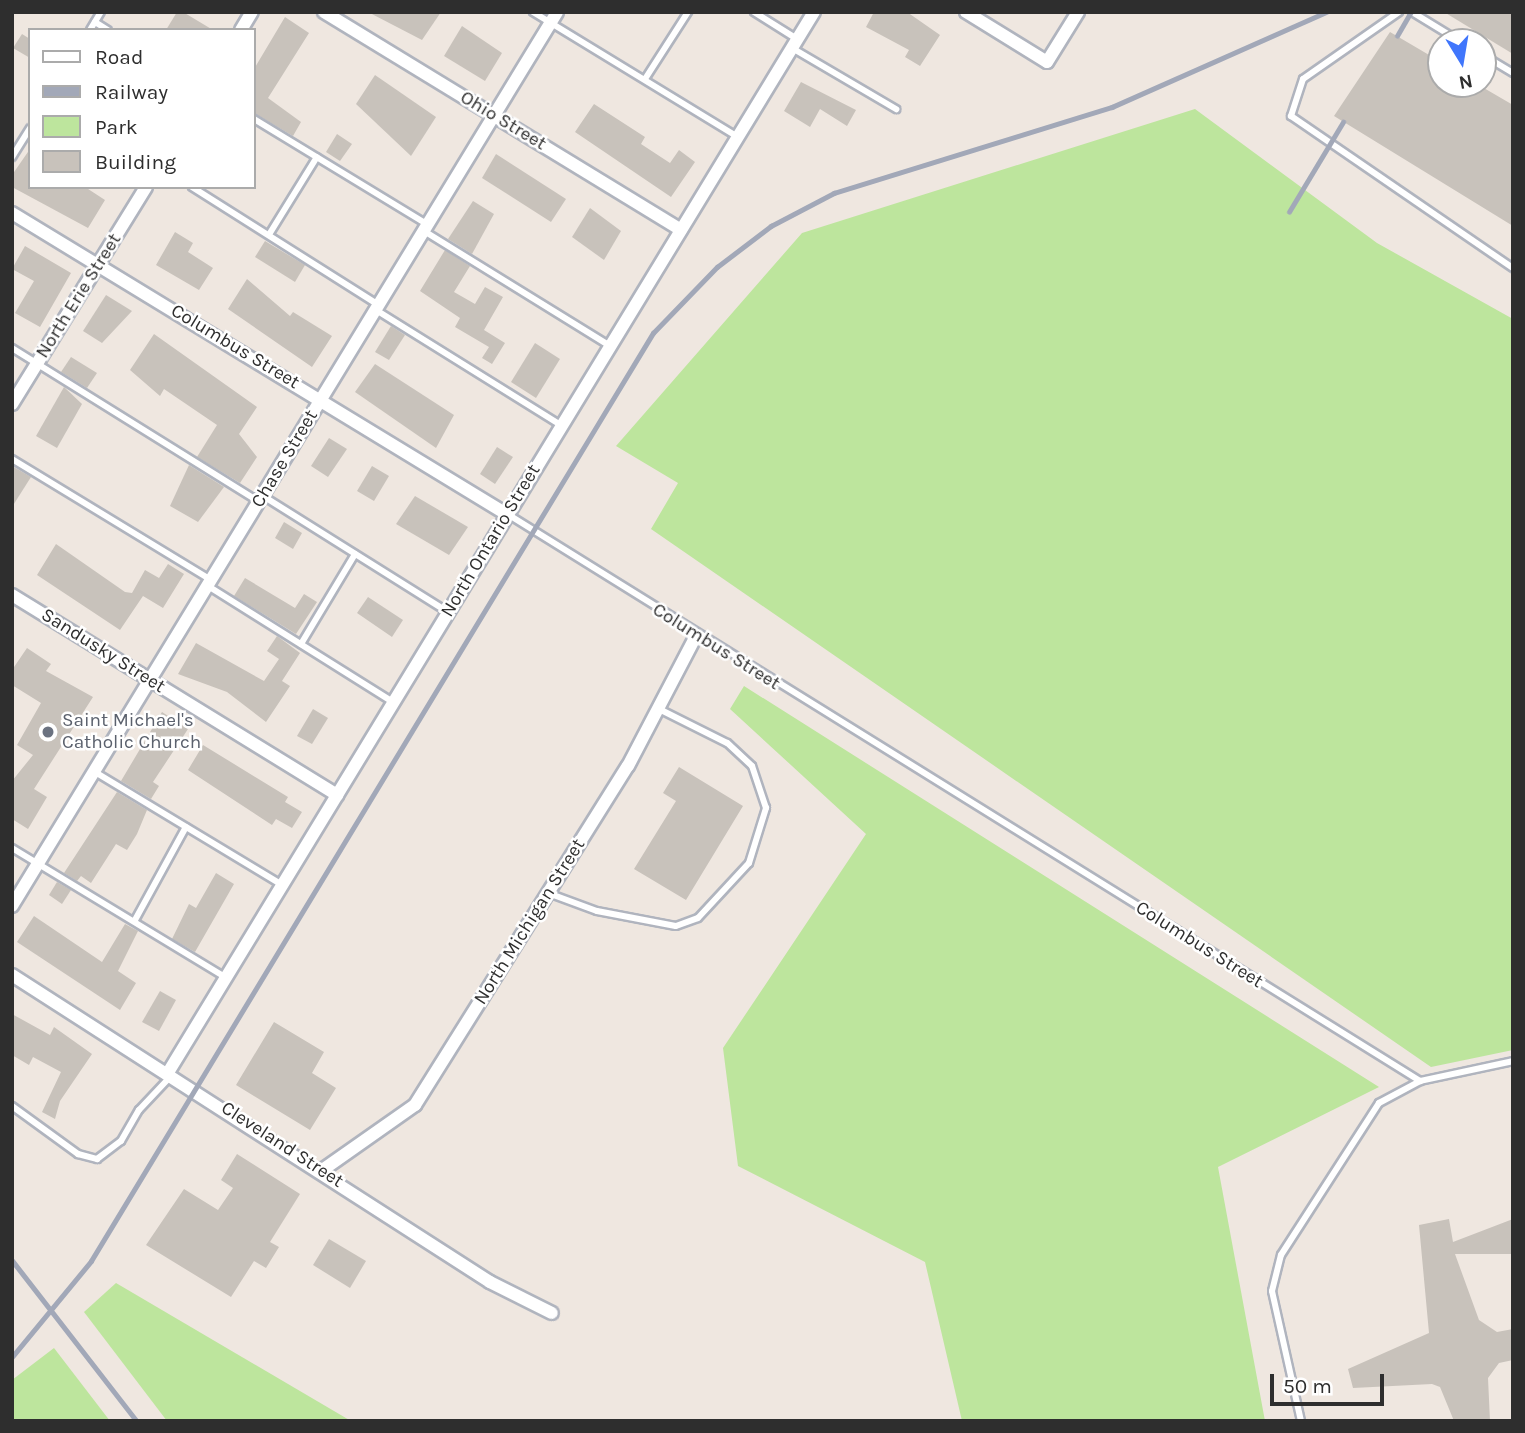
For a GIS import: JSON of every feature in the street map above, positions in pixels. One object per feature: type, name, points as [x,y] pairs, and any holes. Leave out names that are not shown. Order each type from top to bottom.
[{"type":"street","points":[[243,28],[252,12]]},
{"type":"street","name":"Ohio Street","points":[[324,12],[681,230]]},
{"type":"street","name":"North Ontario Street","points":[[172,1073],[225,977],[814,12]]},
{"type":"street","points":[[966,12],[1047,62],[1078,12]]},
{"type":"street","name":"Chase Street","points":[[12,906],[554,18]]},
{"type":"street","name":"North Erie Street","points":[[12,404],[145,189]]},
{"type":"street","name":"Columbus Street","points":[[12,213],[508,515]]},
{"type":"street","name":"Sandusky Street","points":[[12,596],[337,795]]},
{"type":"street","name":"North Michigan Street","points":[[321,1171],[415,1105],[659,709],[696,636]]},
{"type":"street","name":"Cleveland Street","points":[[12,975],[172,1073],[490,1282],[552,1313]]},
{"type":"lane","points":[[91,28],[101,12]]},
{"type":"lane","points":[[533,12],[554,18],[738,137]]},
{"type":"lane","points":[[645,79],[688,12]]},
{"type":"lane","points":[[754,12],[795,43],[896,109]]},
{"type":"lane","points":[[1399,12],[1303,79],[1291,116],[1513,268]]},
{"type":"lane","points":[[1412,12],[1438,28]]},
{"type":"lane","points":[[95,22],[105,28]]},
{"type":"lane","points":[[1497,63],[1513,73]]},
{"type":"lane","points":[[256,120],[610,347]]},
{"type":"lane","points":[[12,157],[28,131]]},
{"type":"lane","points":[[270,233],[317,157]]},
{"type":"lane","points":[[195,189],[270,233],[377,307],[562,425]]},
{"type":"lane","points":[[12,348],[448,612]]},
{"type":"lane","points":[[12,459],[393,702]]},
{"type":"lane","name":"Columbus Street","points":[[508,515],[696,636],[1420,1081]]},
{"type":"lane","points":[[301,645],[355,554]]},
{"type":"lane","points":[[548,893],[597,911],[676,926],[698,918],[748,863],[761,835],[764,787],[727,743],[659,709]]},
{"type":"lane","points":[[94,772],[282,885]]},
{"type":"lane","points":[[135,920],[186,827]]},
{"type":"lane","points":[[12,848],[40,861],[225,977]]},
{"type":"lane","points":[[1301,1421],[1272,1291],[1282,1255],[1378,1103],[1420,1081],[1513,1061]]},
{"type":"lane","points":[[12,1106],[78,1154],[97,1159],[121,1141],[160,1083],[172,1073]]},
{"type":"green space","points":[[1195,109],[1377,243],[1513,319],[1513,1050],[1431,1067],[651,529],[678,483],[616,446],[802,233]]},
{"type":"green space","points":[[744,686],[1379,1087],[1218,1167],[1265,1421],[962,1421],[925,1262],[738,1166],[723,1048],[866,834],[730,709]]},
{"type":"green space","points":[[116,1283],[351,1421],[167,1421],[84,1312]]},
{"type":"green space","points":[[54,1348],[110,1421],[12,1421],[12,1380]]},
{"type":"building","points":[[177,12],[183,12],[210,28],[167,28]]},
{"type":"building","points":[[368,12],[441,12],[422,40]]},
{"type":"building","points":[[874,12],[907,12],[940,35],[920,66],[905,57],[909,50],[866,27]]},
{"type":"building","points":[[1444,12],[1513,12],[1513,54],[1497,44],[1497,28],[1470,28]]},
{"type":"building","points":[[285,17],[309,33],[268,98],[301,122],[293,136],[256,114],[256,66]]},
{"type":"building","points":[[462,26],[502,53],[485,81],[444,56]]},
{"type":"building","points":[[1390,32],[1427,54],[1427,98],[1497,98],[1497,96],[1513,105],[1513,226],[1334,116]]},
{"type":"building","points":[[22,34],[28,38],[28,57],[13,48]]},
{"type":"building","points":[[375,75],[436,117],[411,156],[356,104]]},
{"type":"building","points":[[801,82],[856,110],[847,126],[820,109],[810,127],[784,111]]},
{"type":"building","points":[[594,104],[645,137],[641,144],[670,163],[679,150],[695,162],[671,197],[575,132]]},
{"type":"building","points":[[337,134],[352,144],[340,161],[326,152]]},
{"type":"building","points":[[28,152],[28,189],[88,189],[105,200],[88,228],[12,187],[12,175]]},
{"type":"building","points":[[496,154],[566,199],[551,222],[482,178]]},
{"type":"building","points":[[473,201],[494,214],[472,254],[448,239]]},
{"type":"building","points":[[590,208],[621,231],[604,260],[572,237]]},
{"type":"building","points":[[175,232],[193,243],[188,252],[213,268],[199,290],[156,265]]},
{"type":"building","points":[[265,241],[305,265],[295,282],[255,257]]},
{"type":"building","points":[[25,246],[71,273],[40,327],[15,313],[34,281],[12,269]]},
{"type":"building","points":[[445,250],[470,266],[454,292],[475,304],[485,287],[503,297],[484,330],[505,343],[492,364],[482,358],[489,347],[455,327],[460,318],[420,291]]},
{"type":"building","points":[[247,279],[290,316],[293,312],[332,336],[312,367],[228,309]]},
{"type":"building","points":[[106,295],[132,311],[102,343],[83,331]]},
{"type":"building","points":[[391,326],[405,335],[389,360],[375,352]]},
{"type":"building","points":[[154,334],[257,407],[239,434],[257,457],[240,483],[197,457],[217,425],[164,389],[160,396],[130,370]]},
{"type":"building","points":[[535,343],[560,359],[536,398],[511,382]]},
{"type":"building","points":[[71,357],[97,373],[87,388],[61,372]]},
{"type":"building","points":[[375,364],[454,415],[436,448],[355,392]]},
{"type":"building","points":[[64,387],[82,404],[57,448],[36,436]]},
{"type":"building","points":[[329,438],[347,449],[328,477],[311,466]]},
{"type":"building","points":[[497,447],[513,457],[495,484],[480,474]]},
{"type":"building","points":[[189,465],[224,487],[198,522],[170,506]]},
{"type":"building","points":[[12,466],[31,477],[12,507]]},
{"type":"building","points":[[372,466],[389,476],[374,501],[357,491]]},
{"type":"building","points":[[415,496],[468,527],[449,555],[396,524]]},
{"type":"building","points":[[284,522],[302,533],[293,549],[275,538]]},
{"type":"building","points":[[56,544],[125,592],[132,593],[145,570],[159,578],[168,564],[184,574],[163,608],[143,596],[120,630],[37,575]]},
{"type":"building","points":[[245,578],[295,608],[304,594],[317,602],[296,634],[234,596]]},
{"type":"building","points":[[368,597],[403,620],[392,637],[357,613]]},
{"type":"building","points":[[277,636],[300,653],[282,681],[290,686],[266,722],[227,692],[178,674],[196,643],[264,681],[279,659],[267,651]]},
{"type":"building","points":[[27,648],[51,664],[46,671],[93,697],[34,789],[47,797],[28,829],[12,819],[12,781],[33,755],[17,745],[41,703],[12,685],[12,670]]},
{"type":"building","points":[[313,709],[328,718],[312,744],[297,736]]},
{"type":"building","points":[[162,712],[188,729],[153,782],[159,786],[151,799],[121,781]]},
{"type":"building","points":[[203,745],[288,797],[285,802],[302,812],[292,828],[276,819],[272,825],[188,770]]},
{"type":"building","points":[[679,767],[743,806],[686,900],[634,869],[676,801],[663,793]]},
{"type":"building","points":[[117,792],[147,810],[137,834],[127,850],[116,844],[91,883],[81,876],[77,881],[64,873]]},
{"type":"building","points":[[216,873],[234,884],[195,952],[172,939],[189,904],[196,908]]},
{"type":"building","points":[[57,882],[71,890],[62,904],[49,895]]},
{"type":"building","points":[[34,916],[102,962],[125,924],[138,931],[118,971],[136,983],[120,1010],[17,942]]},
{"type":"building","points":[[160,991],[176,1000],[159,1031],[142,1022]]},
{"type":"building","points":[[12,1014],[50,1035],[54,1027],[92,1054],[60,1101],[55,1119],[42,1112],[61,1072],[33,1057],[29,1065],[12,1055]]},
{"type":"building","points":[[274,1022],[324,1052],[312,1073],[336,1088],[310,1130],[236,1085]]},
{"type":"building","points":[[237,1154],[300,1194],[270,1242],[279,1247],[266,1268],[254,1261],[231,1297],[146,1245],[184,1189],[218,1210],[233,1188],[221,1180]]},
{"type":"building","points":[[1449,1219],[1453,1242],[1513,1219],[1513,1254],[1455,1254],[1479,1320],[1497,1332],[1513,1329],[1513,1360],[1499,1363],[1488,1378],[1490,1421],[1454,1421],[1440,1387],[1432,1384],[1353,1388],[1348,1369],[1429,1333],[1419,1225]]},
{"type":"building","points":[[329,1239],[366,1261],[350,1288],[313,1265]]},
{"type":"railway","points":[[12,1357],[91,1261],[653,333],[717,267],[771,226],[834,193],[1112,107],[1326,12]]},
{"type":"railway","points":[[1397,36],[1411,12]]},
{"type":"railway","points":[[1289,212],[1343,122]]},
{"type":"railway","points":[[12,1260],[137,1421]]},
{"type":"place","name":"Saint Michael's Catholic Church","points":[[48,732]]}]
